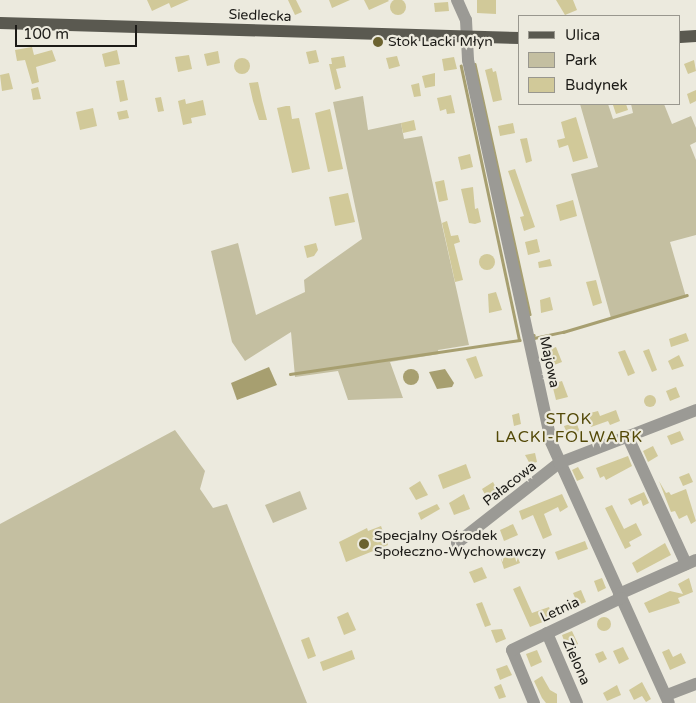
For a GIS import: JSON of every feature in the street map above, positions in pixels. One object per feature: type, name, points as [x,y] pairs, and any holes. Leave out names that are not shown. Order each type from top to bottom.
[{"type":"main road","name":"Siedlecka","points":[[0,23],[518,38]]},
{"type":"main road","points":[[681,38],[696,36]]},
{"type":"street","name":"Majowa","points":[[457,0],[466,20],[468,60],[551,442],[559,464],[668,699]]},
{"type":"street","name":"Pałacowa","points":[[457,544],[559,464],[627,435],[696,410]]},
{"type":"street","points":[[627,435],[691,562]]},
{"type":"street","name":"Letnia","points":[[534,703],[512,650],[691,562]]},
{"type":"street","name":"Zielona","points":[[547,633],[577,703]]},
{"type":"street","points":[[668,699],[696,684]]},
{"type":"green space","points":[[363,96],[368,130],[401,123],[404,139],[422,136],[469,345],[438,350],[439,354],[390,362],[403,398],[348,400],[338,371],[295,377],[291,332],[245,361],[232,342],[211,251],[238,243],[256,315],[305,292],[304,280],[362,239],[333,102]]},
{"type":"green space","points":[[580,105],[608,105],[613,119],[633,113],[631,105],[664,105],[672,124],[691,116],[696,128],[696,142],[690,145],[696,160],[696,235],[670,242],[686,297],[611,318],[571,174],[598,167]]},
{"type":"green space","points":[[175,430],[205,471],[200,489],[213,508],[227,504],[307,703],[0,703],[0,524]]},
{"type":"green space","points":[[300,491],[307,509],[273,523],[265,505]]},
{"type":"shaded area","points":[[269,367],[277,385],[237,400],[231,383]]},
{"type":"shaded area","points":[[411,369],[417,371],[419,377],[417,383],[411,385],[405,383],[403,377],[405,371]]},
{"type":"shaded area","points":[[445,369],[454,383],[452,387],[437,389],[429,372]]},
{"type":"building","points":[[398,-1],[404,1],[406,7],[404,13],[398,15],[392,13],[390,7],[392,1]]},
{"type":"building","points":[[147,0],[189,0],[171,8],[169,3],[152,11]]},
{"type":"building","points":[[288,0],[296,0],[302,12],[295,15]]},
{"type":"building","points":[[329,0],[350,0],[332,8]]},
{"type":"building","points":[[364,0],[388,0],[389,1],[369,10]]},
{"type":"building","points":[[477,0],[496,0],[496,14],[477,13]]},
{"type":"building","points":[[556,0],[573,0],[577,10],[565,15]]},
{"type":"building","points":[[448,2],[449,11],[435,12],[434,3]]},
{"type":"building","points":[[32,47],[34,55],[52,50],[56,61],[36,67],[39,82],[32,84],[25,60],[17,61],[15,50]]},
{"type":"building","points":[[117,50],[120,64],[105,67],[102,54]]},
{"type":"building","points":[[316,50],[319,62],[309,64],[306,52]]},
{"type":"building","points":[[218,51],[220,63],[207,66],[204,54]]},
{"type":"building","points":[[189,55],[192,69],[178,72],[175,57]]},
{"type":"building","points":[[344,56],[346,67],[336,69],[341,88],[335,90],[329,64],[332,64],[331,58]]},
{"type":"building","points":[[397,56],[400,66],[389,69],[386,58]]},
{"type":"building","points":[[454,57],[457,69],[444,71],[442,59]]},
{"type":"building","points":[[242,58],[250,66],[242,74],[234,66]]},
{"type":"building","points":[[694,60],[696,71],[688,74],[684,64]]},
{"type":"building","points":[[492,68],[493,72],[496,71],[502,100],[493,102],[485,70]]},
{"type":"building","points":[[9,73],[13,89],[2,91],[0,75]]},
{"type":"building","points":[[435,73],[435,86],[425,88],[422,76]]},
{"type":"building","points":[[124,80],[128,100],[120,102],[116,81]]},
{"type":"building","points":[[258,82],[267,120],[259,120],[253,101],[249,83]]},
{"type":"building","points":[[419,83],[421,96],[414,97],[411,85]]},
{"type":"building","points":[[38,87],[41,99],[33,100],[31,89]]},
{"type":"building","points":[[696,90],[696,101],[690,104],[687,94]]},
{"type":"building","points":[[451,95],[455,113],[447,114],[446,109],[440,111],[437,98]]},
{"type":"building","points":[[161,97],[164,111],[158,112],[155,98]]},
{"type":"building","points":[[185,99],[186,104],[203,100],[206,115],[191,118],[192,123],[183,125],[178,101]]},
{"type":"building","points":[[613,105],[626,105],[628,110],[616,114]]},
{"type":"building","points":[[290,106],[292,119],[299,118],[310,169],[292,173],[277,108]]},
{"type":"building","points":[[93,108],[97,126],[80,130],[76,112]]},
{"type":"building","points":[[330,109],[343,169],[328,172],[315,113]]},
{"type":"building","points":[[127,110],[129,118],[119,120],[117,112]]},
{"type":"building","points":[[576,117],[588,158],[573,162],[568,145],[559,148],[557,140],[565,138],[561,122]]},
{"type":"building","points":[[414,120],[416,130],[403,133],[401,123]]},
{"type":"building","points":[[513,123],[515,133],[500,136],[498,126]]},
{"type":"building","points":[[527,138],[532,161],[526,163],[520,139]]},
{"type":"building","points":[[470,154],[473,167],[461,170],[458,157]]},
{"type":"building","points":[[515,169],[535,227],[524,231],[520,217],[524,216],[508,171]]},
{"type":"building","points":[[444,180],[448,200],[439,202],[435,182]]},
{"type":"building","points":[[473,187],[475,209],[478,208],[481,222],[475,224],[469,223],[461,189]]},
{"type":"building","points":[[348,193],[355,222],[335,226],[329,197]]},
{"type":"building","points":[[573,200],[577,216],[560,221],[556,205]]},
{"type":"building","points":[[447,221],[451,236],[458,235],[460,242],[454,244],[463,280],[455,282],[442,223]]},
{"type":"building","points":[[537,239],[540,252],[528,255],[525,242]]},
{"type":"building","points":[[316,243],[318,250],[314,256],[307,258],[304,246]]},
{"type":"building","points":[[487,254],[495,262],[487,270],[479,262]]},
{"type":"building","points":[[550,259],[552,266],[539,268],[538,262]]},
{"type":"building","points":[[596,280],[602,303],[593,306],[586,282]]},
{"type":"building","points":[[496,292],[502,310],[489,313],[488,294]]},
{"type":"building","points":[[550,297],[553,310],[541,313],[540,300]]},
{"type":"building","points":[[686,333],[689,341],[671,347],[669,339]]},
{"type":"building","points":[[556,347],[562,362],[554,365],[549,350]]},
{"type":"building","points":[[649,349],[657,370],[652,372],[643,351]]},
{"type":"building","points":[[625,350],[635,373],[628,376],[618,352]]},
{"type":"building","points":[[679,355],[684,366],[672,370],[668,361]]},
{"type":"building","points":[[476,356],[483,376],[475,379],[466,359]]},
{"type":"building","points":[[562,381],[568,397],[556,400],[552,384]]},
{"type":"building","points":[[676,387],[680,397],[670,401],[666,391]]},
{"type":"building","points":[[652,395],[655,396],[655,406],[648,407],[645,406],[644,399],[645,396]]},
{"type":"building","points":[[616,410],[620,421],[610,425],[608,421],[591,427],[586,414],[598,411],[600,416]]},
{"type":"building","points":[[519,413],[521,424],[514,426],[512,415]]},
{"type":"building","points":[[576,422],[580,432],[568,436],[564,426]]},
{"type":"building","points":[[680,431],[684,440],[671,445],[667,436]]},
{"type":"building","points":[[653,446],[658,456],[648,462],[643,451]]},
{"type":"building","points":[[535,453],[537,462],[530,464],[525,455]]},
{"type":"building","points":[[628,456],[632,466],[606,480],[604,476],[600,478],[596,468]]},
{"type":"building","points":[[466,464],[471,478],[443,489],[438,475]]},
{"type":"building","points":[[578,467],[584,478],[577,481],[572,470]]},
{"type":"building","points":[[689,473],[693,482],[683,486],[679,477]]},
{"type":"building","points":[[420,481],[428,495],[416,500],[409,488]]},
{"type":"building","points":[[659,481],[666,493],[669,492],[671,495],[686,489],[696,521],[691,524],[687,515],[679,519],[675,511],[671,512]]},
{"type":"building","points":[[493,482],[499,493],[488,500],[482,489]]},
{"type":"building","points":[[644,492],[649,503],[643,506],[641,500],[631,505],[628,499]]},
{"type":"building","points":[[464,494],[470,509],[454,515],[449,503]]},
{"type":"building","points":[[562,494],[568,507],[560,512],[558,507],[544,514],[552,535],[543,539],[533,515],[522,520],[519,511]]},
{"type":"building","points":[[437,504],[440,509],[421,520],[418,513]]},
{"type":"building","points":[[612,505],[624,529],[636,523],[642,535],[629,542],[631,546],[625,549],[605,508]]},
{"type":"building","points":[[513,524],[518,535],[504,541],[500,530]]},
{"type":"building","name":"Specjalny Ośrodek Społeczno-Wychowawczy","points":[[381,526],[388,545],[346,562],[339,542],[367,528],[368,531]]},
{"type":"building","points":[[585,541],[588,549],[558,560],[555,552]]},
{"type":"building","points":[[665,543],[671,555],[637,573],[632,563]]},
{"type":"building","points":[[516,553],[520,563],[504,569],[501,559]]},
{"type":"building","points":[[482,567],[487,578],[474,583],[469,572]]},
{"type":"building","points":[[602,578],[606,588],[598,592],[594,581]]},
{"type":"building","points":[[689,578],[693,592],[678,598],[680,603],[649,613],[644,603],[670,591],[683,594],[678,584]]},
{"type":"building","points":[[520,586],[532,613],[549,607],[553,618],[530,627],[513,589]]},
{"type":"building","points":[[581,590],[586,602],[578,605],[573,593]]},
{"type":"building","points":[[482,602],[491,625],[485,627],[476,604]]},
{"type":"building","points":[[348,612],[356,630],[344,635],[337,617]]},
{"type":"building","points":[[601,617],[607,617],[611,624],[607,631],[601,631],[597,627],[597,621]]},
{"type":"building","points":[[502,629],[506,639],[496,643],[491,630]]},
{"type":"building","points":[[572,631],[578,644],[567,649],[562,635]]},
{"type":"building","points":[[309,637],[316,656],[308,659],[301,640]]},
{"type":"building","points":[[623,647],[629,659],[619,664],[613,651]]},
{"type":"building","points":[[669,649],[673,657],[681,653],[686,663],[670,670],[662,652]]},
{"type":"building","points":[[352,650],[355,659],[323,671],[320,662]]},
{"type":"building","points":[[537,650],[542,662],[531,667],[526,654]]},
{"type":"building","points":[[603,651],[607,659],[599,663],[595,654]]},
{"type":"building","points":[[507,665],[512,675],[500,680],[496,669]]},
{"type":"building","points":[[542,676],[550,690],[557,694],[557,703],[546,703],[542,698],[534,681]]},
{"type":"building","points":[[642,682],[651,699],[646,702],[642,696],[634,700],[629,690]]},
{"type":"building","points":[[501,684],[506,697],[499,699],[494,687]]},
{"type":"building","points":[[617,685],[621,695],[607,701],[603,693]]},
{"type":"waterway","points":[[475,64],[530,314]]},
{"type":"waterway","points":[[290,374],[519,340],[461,66]]},
{"type":"waterway","points":[[534,335],[534,338],[563,332],[687,295]]},
{"type":"place","name":"Stok Lacki Młyn","points":[[378,42]]},
{"type":"place","name":"Specjalny Ośrodek Społeczno-Wychowawczy","points":[[364,544]]},
{"type":"district","name":"STOK LACKI-FOLWARK","points":[[569,428]]}]
